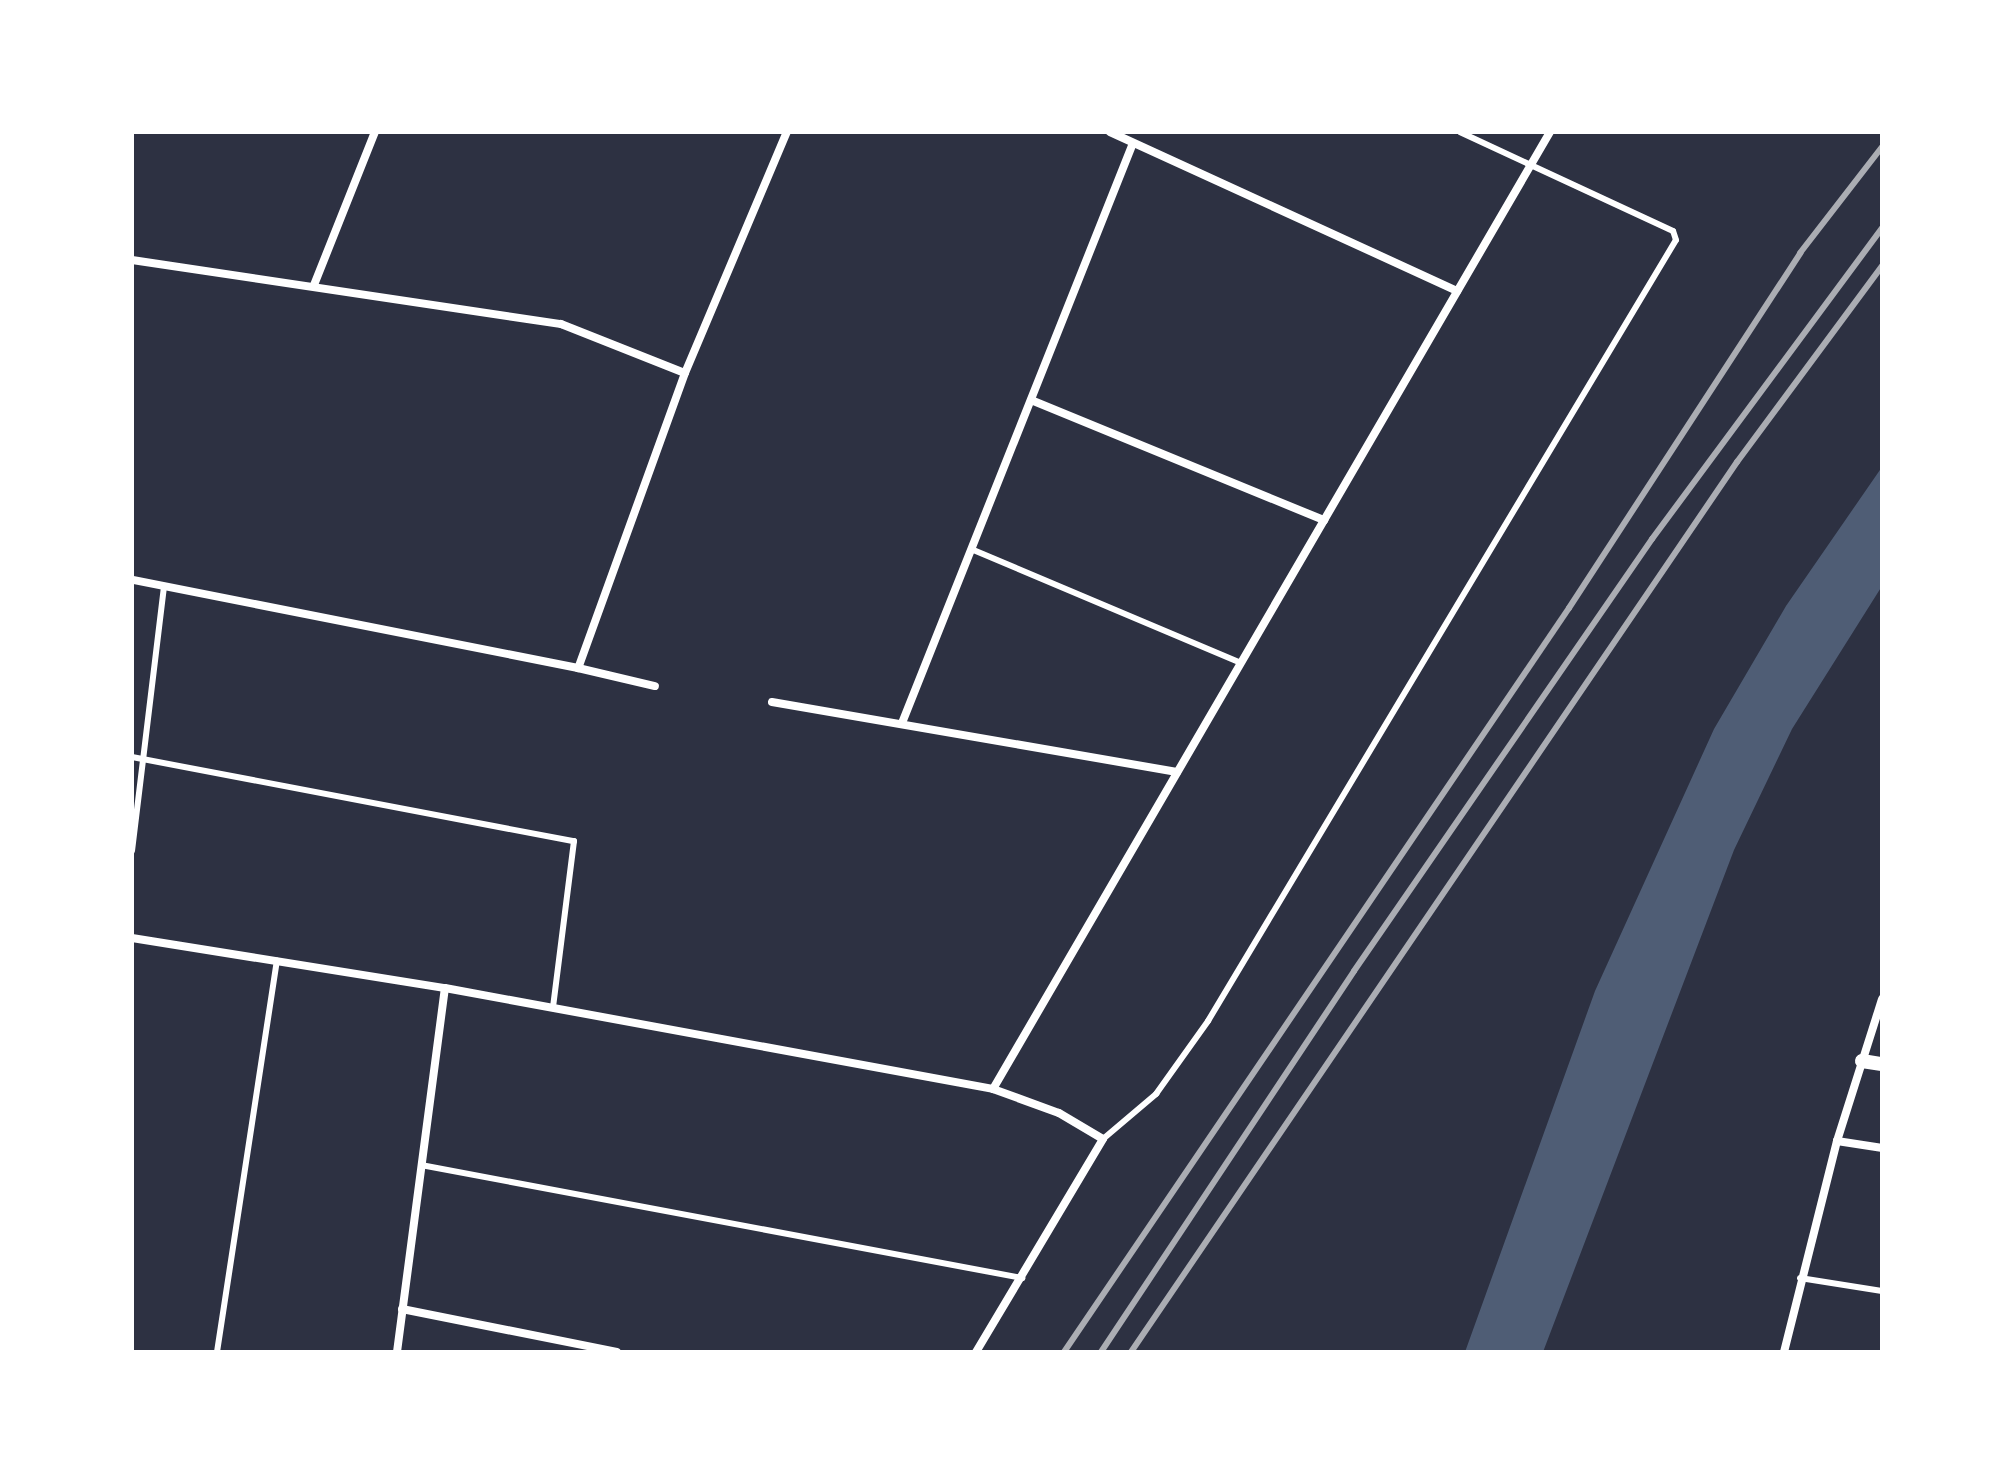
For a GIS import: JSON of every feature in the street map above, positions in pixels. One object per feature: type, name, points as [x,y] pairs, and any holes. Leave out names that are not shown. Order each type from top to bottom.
[{"type":"street","points":[[314,285],[375,132]]},
{"type":"street","points":[[578,668],[685,373],[787,132]]},
{"type":"street","points":[[1110,132],[1457,291]]},
{"type":"street","points":[[993,1089],[1238,662],[1550,132]]},
{"type":"street","points":[[902,723],[1133,143]]},
{"type":"street","points":[[132,260],[561,324],[685,373]]},
{"type":"street","points":[[1031,400],[1324,520]]},
{"type":"street","points":[[132,580],[655,686]]},
{"type":"street","points":[[772,702],[1177,772]]},
{"type":"street","points":[[132,938],[445,988],[993,1089],[1059,1113],[1103,1139],[976,1352]]},
{"type":"street","points":[[397,1352],[445,988]]},
{"type":"street","points":[[1784,1352],[1800,1278],[1837,1141],[1882,999]]},
{"type":"street","points":[[1862,1061],[1882,1064]]},
{"type":"street","points":[[1837,1141],[1882,1148]]},
{"type":"street","points":[[402,1309],[617,1352]]},
{"type":"lane","points":[[1103,1139],[1156,1094],[1208,1021],[1676,240],[1673,231],[1460,132]]},
{"type":"lane","points":[[971,549],[1238,662]]},
{"type":"lane","points":[[132,851],[164,586]]},
{"type":"lane","points":[[132,757],[574,841],[553,1008]]},
{"type":"lane","points":[[217,1352],[277,961]]},
{"type":"lane","points":[[421,1165],[1022,1278]]},
{"type":"lane","points":[[1800,1278],[1882,1291]]},
{"type":"water","points":[[1882,467],[1882,586],[1792,729],[1734,850],[1543,1352],[1465,1352],[1595,991],[1714,729],[1786,606]]},
{"type":"railway","points":[[1064,1352],[1569,608],[1800,253],[1882,147]]},
{"type":"railway","points":[[1101,1352],[1354,971],[1652,539],[1882,228]]},
{"type":"railway","points":[[1131,1352],[1737,462],[1882,266]]}]
